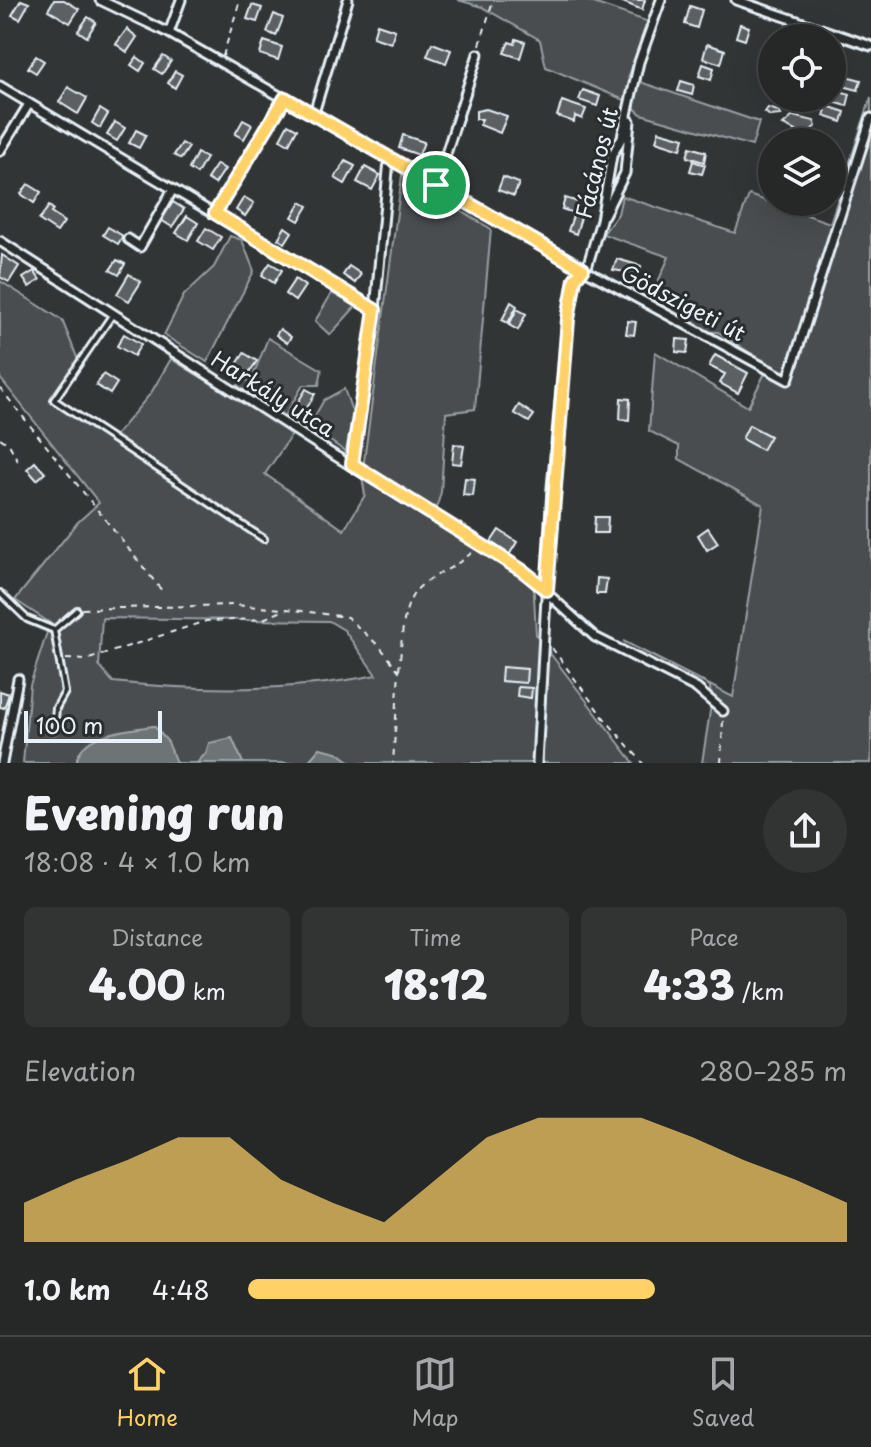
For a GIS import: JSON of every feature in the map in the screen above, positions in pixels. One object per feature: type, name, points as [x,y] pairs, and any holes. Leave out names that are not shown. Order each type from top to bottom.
[{"type":"street","name":"Gödszigeti út","points":[[101,0],[169,33],[220,65],[285,98],[583,269],[788,380],[871,118]]},
{"type":"street","points":[[169,33],[181,0]]},
{"type":"street","points":[[313,116],[348,0]]},
{"type":"street","name":"Fácános út","points":[[537,763],[568,319],[575,279],[588,264],[601,220],[612,156],[630,111],[639,62],[661,0]]},
{"type":"street","points":[[736,0],[871,46]]},
{"type":"street","points":[[436,185],[478,54]]},
{"type":"street","points":[[0,86],[375,310]]},
{"type":"street","points":[[215,213],[285,98]]},
{"type":"street","points":[[0,151],[29,104]]},
{"type":"street","points":[[601,220],[625,173],[630,111]]},
{"type":"street","points":[[352,464],[375,310],[389,160]]},
{"type":"street","points":[[128,239],[140,247],[172,191]]},
{"type":"street","name":"Harkály utca","points":[[0,241],[479,544],[547,590],[595,637],[696,688],[723,711]]},
{"type":"street","points":[[2,763],[18,679]]},
{"type":"lane","points":[[113,314],[54,400],[264,539]]},
{"type":"lane","points":[[0,593],[27,619],[54,630]]},
{"type":"lane","points":[[54,630],[77,610]]},
{"type":"lane","points":[[54,630],[65,692],[56,708],[54,730]]},
{"type":"path","points":[[220,65],[240,0]]},
{"type":"path","points":[[478,54],[493,0]]},
{"type":"path","points":[[0,388],[163,592]]},
{"type":"path","points":[[0,438],[9,444],[21,467]]},
{"type":"path","points":[[393,763],[399,671],[408,600],[422,583],[448,570],[479,544]]},
{"type":"path","points":[[77,610],[234,605],[347,617],[380,647],[399,671]]},
{"type":"path","points":[[60,659],[86,660],[206,621],[263,619],[287,609]]},
{"type":"path","points":[[544,637],[603,717],[643,763]]},
{"type":"path","points":[[721,763],[723,711]]},
{"type":"shaded area","points":[[458,0],[585,0],[649,22],[628,78],[759,122],[752,146],[641,114],[627,101],[546,67],[540,40],[482,7]]},
{"type":"shaded area","points":[[871,97],[871,763],[702,763],[711,705],[710,686],[623,641],[733,697],[763,505],[679,459],[679,446],[649,431],[655,352],[748,407],[769,365],[718,332],[709,332],[650,300],[669,257],[603,234],[618,214],[622,196],[735,233],[749,195],[758,198],[758,216],[810,216],[830,223],[832,216],[846,216],[846,174]]},
{"type":"shaded area","points":[[402,175],[491,229],[475,409],[446,413],[441,492],[435,513],[533,575],[536,635],[634,763],[352,763],[320,748],[307,763],[243,763],[231,738],[197,763],[176,763],[154,726],[124,732],[77,757],[77,763],[23,763],[30,685],[50,623],[15,600],[78,522],[99,503],[0,378],[0,281],[62,320],[78,360],[54,396],[114,437],[151,393],[171,359],[293,433],[265,474],[344,530],[365,495],[362,476]],"holes":[[[102,618],[329,621],[344,630],[376,675],[311,685],[178,687],[113,682],[99,666]]]},
{"type":"shaded area","points":[[230,236],[242,240],[254,271],[207,362],[164,335],[184,295],[214,267]]},
{"type":"shaded area","points":[[332,293],[356,306],[330,335],[315,321]]},
{"type":"shaded area","points":[[268,338],[322,370],[319,385],[303,385],[285,416],[238,386],[241,380],[251,381]]},
{"type":"shaded area","points":[[344,389],[353,414],[346,452],[309,426],[324,400]]},
{"type":"shaded area","points":[[154,726],[168,742],[176,763],[77,763],[79,753],[95,739],[120,731]]},
{"type":"shaded area","points":[[232,738],[243,763],[197,763],[206,753],[209,743]]},
{"type":"shaded area","points":[[320,748],[337,752],[352,763],[307,763]]},
{"type":"building","points":[[21,0],[29,3],[20,19],[12,15]]},
{"type":"building","points":[[54,0],[64,0],[79,9],[70,23],[48,10]]},
{"type":"building","points":[[618,0],[645,0],[642,10]]},
{"type":"building","points":[[252,5],[262,8],[257,22],[247,19]]},
{"type":"building","points":[[690,6],[702,10],[697,28],[685,24]]},
{"type":"building","points":[[274,14],[283,18],[276,36],[267,32]]},
{"type":"building","points":[[88,17],[96,22],[87,37],[78,31]]},
{"type":"building","points":[[377,24],[395,30],[391,43],[373,37]]},
{"type":"building","points":[[740,24],[749,27],[745,40],[736,37]]},
{"type":"building","points":[[127,29],[137,37],[127,52],[116,44]]},
{"type":"building","points":[[516,39],[525,42],[520,58],[504,53],[509,42],[515,44]]},
{"type":"building","points":[[264,41],[282,47],[278,60],[260,54]]},
{"type":"building","points":[[432,43],[451,50],[446,63],[427,56]]},
{"type":"building","points":[[707,44],[725,50],[721,64],[703,58]]},
{"type":"building","points":[[36,56],[44,61],[36,73],[28,68]]},
{"type":"building","points":[[163,56],[171,61],[162,74],[154,69]]},
{"type":"building","points":[[137,57],[145,63],[140,71],[131,65]]},
{"type":"building","points":[[703,64],[714,68],[711,80],[699,76]]},
{"type":"building","points":[[175,71],[182,75],[175,88],[168,83]]},
{"type":"building","points":[[846,76],[861,80],[858,90],[846,87]]},
{"type":"building","points":[[681,81],[694,85],[692,95],[678,91]]},
{"type":"building","points":[[68,87],[87,98],[78,114],[59,102]]},
{"type":"building","points":[[583,90],[600,96],[597,106],[579,100]]},
{"type":"building","points":[[562,101],[586,109],[582,119],[575,116],[574,122],[557,116]]},
{"type":"building","points":[[100,109],[108,114],[100,128],[92,123]]},
{"type":"building","points":[[486,109],[507,116],[500,133],[480,125],[482,119],[476,119],[476,111]]},
{"type":"building","points":[[765,112],[779,112],[781,115],[770,116]]},
{"type":"building","points":[[825,112],[845,112],[842,122],[824,116]]},
{"type":"building","points":[[793,116],[814,121],[816,126],[789,128],[783,125]]},
{"type":"building","points":[[243,120],[252,125],[244,139],[235,134]]},
{"type":"building","points":[[115,122],[125,128],[117,141],[107,135]]},
{"type":"building","points":[[288,124],[297,129],[289,144],[280,139]]},
{"type":"building","points":[[136,130],[146,135],[139,148],[129,143]]},
{"type":"building","points":[[659,131],[684,138],[681,149],[656,141]]},
{"type":"building","points":[[403,135],[424,142],[419,155],[399,148]]},
{"type":"building","points":[[182,143],[189,147],[181,159],[174,155]]},
{"type":"building","points":[[690,147],[706,152],[704,162],[687,157]]},
{"type":"building","points":[[197,153],[206,158],[197,174],[189,169]]},
{"type":"building","points":[[345,161],[355,166],[345,184],[335,178]]},
{"type":"building","points":[[693,161],[705,165],[702,174],[690,171]]},
{"type":"building","points":[[217,164],[225,169],[215,184],[207,179]]},
{"type":"building","points":[[365,167],[380,175],[372,190],[357,182]]},
{"type":"building","points":[[503,177],[519,183],[514,196],[498,190]]},
{"type":"building","points":[[28,184],[41,192],[34,203],[21,194]]},
{"type":"building","points":[[244,197],[254,203],[245,216],[236,210]]},
{"type":"building","points":[[565,198],[585,204],[576,234],[568,231],[574,213],[562,209]]},
{"type":"building","points":[[173,202],[184,209],[172,227],[161,220]]},
{"type":"building","points":[[301,202],[308,206],[299,221],[292,217]]},
{"type":"building","points":[[49,206],[53,209],[51,213],[64,222],[57,232],[39,220]]},
{"type":"building","points":[[187,216],[198,223],[188,240],[176,233]]},
{"type":"building","points":[[108,227],[123,236],[118,244],[103,235]]},
{"type":"building","points":[[285,227],[292,232],[285,243],[278,239]]},
{"type":"building","points":[[206,228],[221,237],[213,250],[198,241]]},
{"type":"building","points":[[2,255],[19,266],[9,282],[0,277]]},
{"type":"building","points":[[617,259],[641,266],[639,274],[613,270]]},
{"type":"building","points":[[117,260],[125,264],[119,275],[110,270]]},
{"type":"building","points":[[270,263],[282,270],[274,283],[262,275]]},
{"type":"building","points":[[349,266],[361,274],[355,283],[343,275]]},
{"type":"building","points":[[34,271],[40,280],[29,287],[23,278]]},
{"type":"building","points":[[129,274],[141,282],[129,301],[117,294]]},
{"type":"building","points":[[295,279],[305,286],[295,301],[285,294]]},
{"type":"building","points":[[511,302],[517,306],[508,323],[502,320]]},
{"type":"building","points":[[517,309],[526,314],[518,330],[509,325]]},
{"type":"building","points":[[628,321],[636,322],[634,335],[626,334]]},
{"type":"building","points":[[280,329],[291,337],[287,343],[276,335]]},
{"type":"building","points":[[124,334],[141,344],[134,356],[117,346]]},
{"type":"building","points":[[677,339],[689,340],[687,353],[676,352]]},
{"type":"building","points":[[244,353],[257,361],[246,377],[234,369]]},
{"type":"building","points":[[715,355],[748,373],[738,393],[720,383],[725,374],[709,366]]},
{"type":"building","points":[[103,374],[117,383],[110,394],[96,385]]},
{"type":"building","points":[[306,389],[315,394],[303,415],[293,410]]},
{"type":"building","points":[[621,398],[630,399],[629,420],[620,419]]},
{"type":"building","points":[[519,405],[534,415],[529,422],[514,413]]},
{"type":"building","points":[[749,425],[770,436],[762,450],[742,439]]},
{"type":"building","points":[[454,444],[464,446],[461,464],[452,463]]},
{"type":"building","points":[[35,462],[45,473],[37,480],[27,469]]},
{"type":"building","points":[[465,478],[475,479],[473,496],[463,495]]},
{"type":"building","points":[[595,517],[608,517],[607,533],[594,533]]},
{"type":"building","points":[[708,528],[718,543],[707,550],[698,535]]},
{"type":"building","points":[[499,530],[517,542],[509,555],[491,542]]},
{"type":"building","points":[[597,578],[607,579],[605,594],[596,594]]},
{"type":"building","points":[[502,667],[527,669],[526,683],[501,681]]},
{"type":"building","points":[[518,687],[532,688],[531,698],[517,696]]},
{"type":"building","points":[[0,691],[9,694],[4,708],[0,707]]},
{"type":"route","points":[[285,98],[436,185],[583,269],[575,279],[568,319],[552,487],[547,590],[523,571],[352,464],[375,310],[215,213],[285,98]]}]
